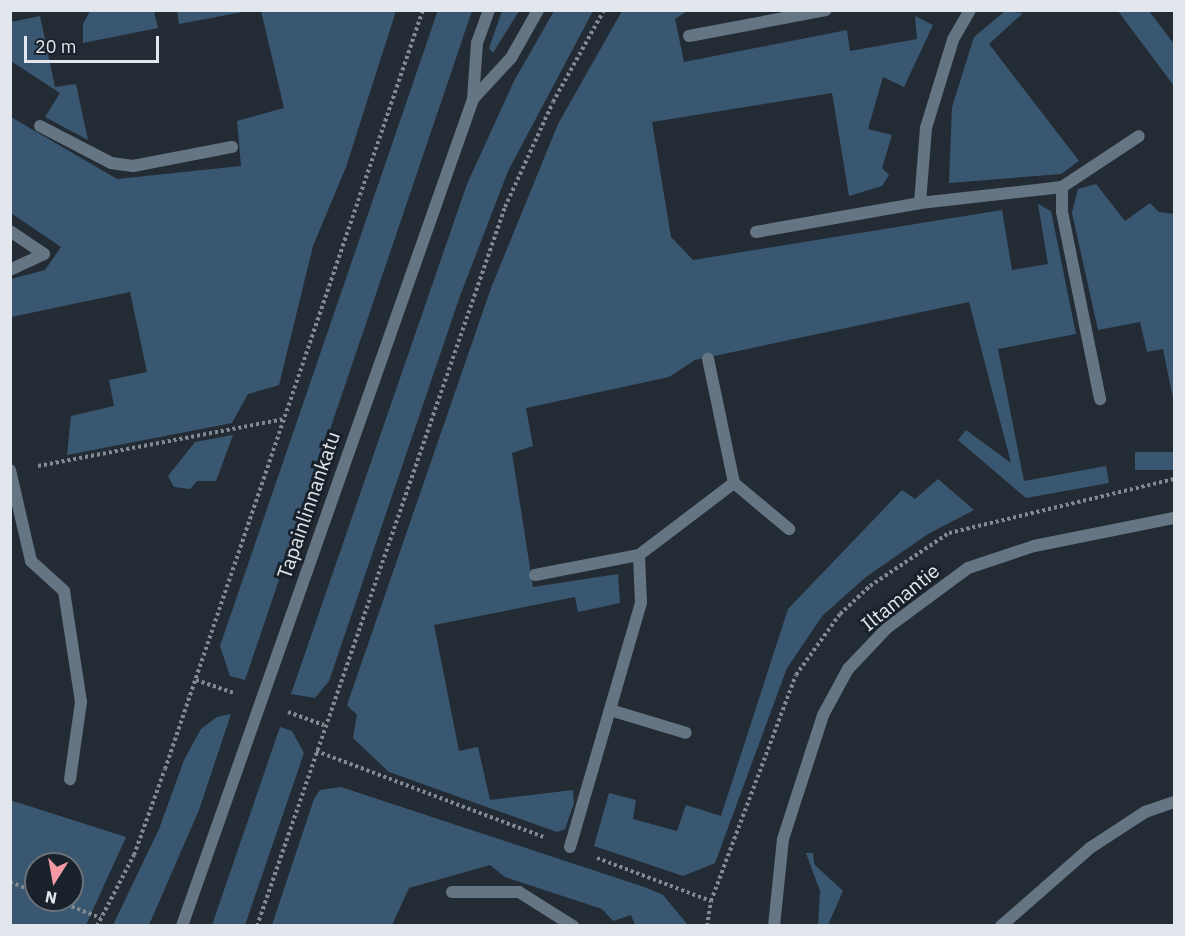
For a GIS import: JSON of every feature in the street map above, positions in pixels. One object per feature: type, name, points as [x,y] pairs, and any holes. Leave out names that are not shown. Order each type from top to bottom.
[{"type":"street","name":"Tapainlinnankatu","points":[[182,926],[473,99],[477,43],[489,10]]},
{"type":"street","name":"Tapainlinnankatu","points":[[473,99],[511,58],[538,10]]},
{"type":"street","points":[[689,36],[826,10]]},
{"type":"street","points":[[920,203],[926,128],[953,40],[970,10]]},
{"type":"street","points":[[40,126],[111,163],[133,166],[232,147]]},
{"type":"street","points":[[756,232],[920,203],[1062,187],[1139,136]]},
{"type":"street","points":[[1062,187],[1062,212],[1100,399]]},
{"type":"street","points":[[10,231],[44,254],[10,270]]},
{"type":"street","points":[[708,359],[734,483],[789,529]]},
{"type":"street","points":[[11,471],[32,561],[64,591],[81,702],[70,779]]},
{"type":"street","points":[[535,575],[639,555],[734,483]]},
{"type":"street","name":"Iltamantie","points":[[774,926],[783,839],[823,715],[848,669],[887,628],[968,568],[1034,546],[1174,518]]},
{"type":"street","points":[[570,847],[640,603],[639,555]]},
{"type":"street","points":[[610,710],[686,733]]},
{"type":"street","points":[[1001,926],[1090,848],[1145,812],[1174,802]]},
{"type":"street","points":[[452,892],[519,892],[573,926]]},
{"type":"path","points":[[97,926],[134,855],[423,10]]},
{"type":"path","points":[[257,926],[505,207],[553,102],[604,10]]},
{"type":"path","points":[[11,471],[285,418]]},
{"type":"path","points":[[316,751],[711,901],[707,926]]},
{"type":"path","points":[[84,911],[101,918]]},
{"type":"shaded area","points":[[177,10],[248,11],[179,24]]},
{"type":"shaded area","points":[[438,10],[472,11],[245,680],[230,676],[220,646]]},
{"type":"shaded area","points":[[90,11],[154,11],[158,28],[83,43],[83,24]]},
{"type":"shaded area","points":[[261,11],[396,11],[346,167],[313,246],[279,385],[248,394],[232,423],[67,455],[71,416],[114,406],[109,380],[147,372],[130,292],[11,317],[11,279],[45,270],[61,247],[11,213],[11,117],[117,179],[241,166],[237,121],[284,108]]},
{"type":"shaded area","points":[[502,11],[519,11],[493,53],[489,48]]},
{"type":"shaded area","points":[[554,11],[593,11],[508,171],[460,296],[329,681],[315,698],[291,694],[467,184],[514,81]]},
{"type":"shaded area","points":[[622,11],[687,11],[675,19],[684,62],[847,30],[850,51],[917,39],[915,16],[933,25],[904,87],[883,77],[868,129],[892,135],[882,168],[889,175],[882,186],[849,196],[832,93],[652,122],[671,237],[693,260],[1002,210],[1012,270],[1048,264],[1038,204],[1051,211],[1076,334],[998,349],[1024,481],[1106,466],[1109,483],[1026,498],[958,440],[966,430],[1011,463],[969,302],[695,360],[669,377],[526,408],[533,446],[512,453],[533,587],[618,574],[620,603],[578,612],[575,597],[434,625],[459,751],[478,747],[490,800],[573,790],[574,803],[565,829],[557,832],[389,772],[353,738],[357,715],[347,705],[491,288],[558,124]]},
{"type":"shaded area","points":[[1005,11],[1023,13],[989,44],[1079,161],[1061,174],[949,183],[952,107],[974,37]]},
{"type":"shaded area","points":[[1118,11],[1149,11],[1174,44],[1174,86]]},
{"type":"shaded area","points":[[40,16],[55,87],[76,84],[88,140],[45,117],[60,93],[11,61],[11,22]]},
{"type":"shaded area","points":[[1096,184],[1125,221],[1150,203],[1159,212],[1174,214],[1174,403],[1163,349],[1147,352],[1140,322],[1098,330],[1072,213],[1078,189]]},
{"type":"shaded area","points":[[233,435],[216,481],[197,481],[190,489],[174,487],[168,476],[195,442]]},
{"type":"shaded area","points":[[1135,452],[1174,452],[1174,470],[1135,470]]},
{"type":"shaded area","points":[[938,479],[974,510],[928,534],[866,577],[823,615],[787,668],[715,863],[683,876],[594,846],[609,793],[636,800],[633,819],[677,831],[686,805],[721,816],[788,609],[902,490],[915,499]]},
{"type":"shaded area","points":[[231,714],[199,810],[149,925],[113,925],[159,829],[184,760],[201,729],[217,717]]},
{"type":"shaded area","points":[[280,727],[292,731],[304,753],[245,925],[212,925]]},
{"type":"shaded area","points":[[341,787],[647,888],[663,895],[688,925],[635,925],[631,915],[613,921],[602,909],[505,877],[490,865],[409,888],[392,925],[272,925],[314,799],[320,790]]},
{"type":"shaded area","points":[[10,800],[126,837],[86,925],[11,925]]},
{"type":"shaded area","points":[[806,853],[813,853],[814,864],[843,891],[828,925],[818,925],[820,891]]}]
